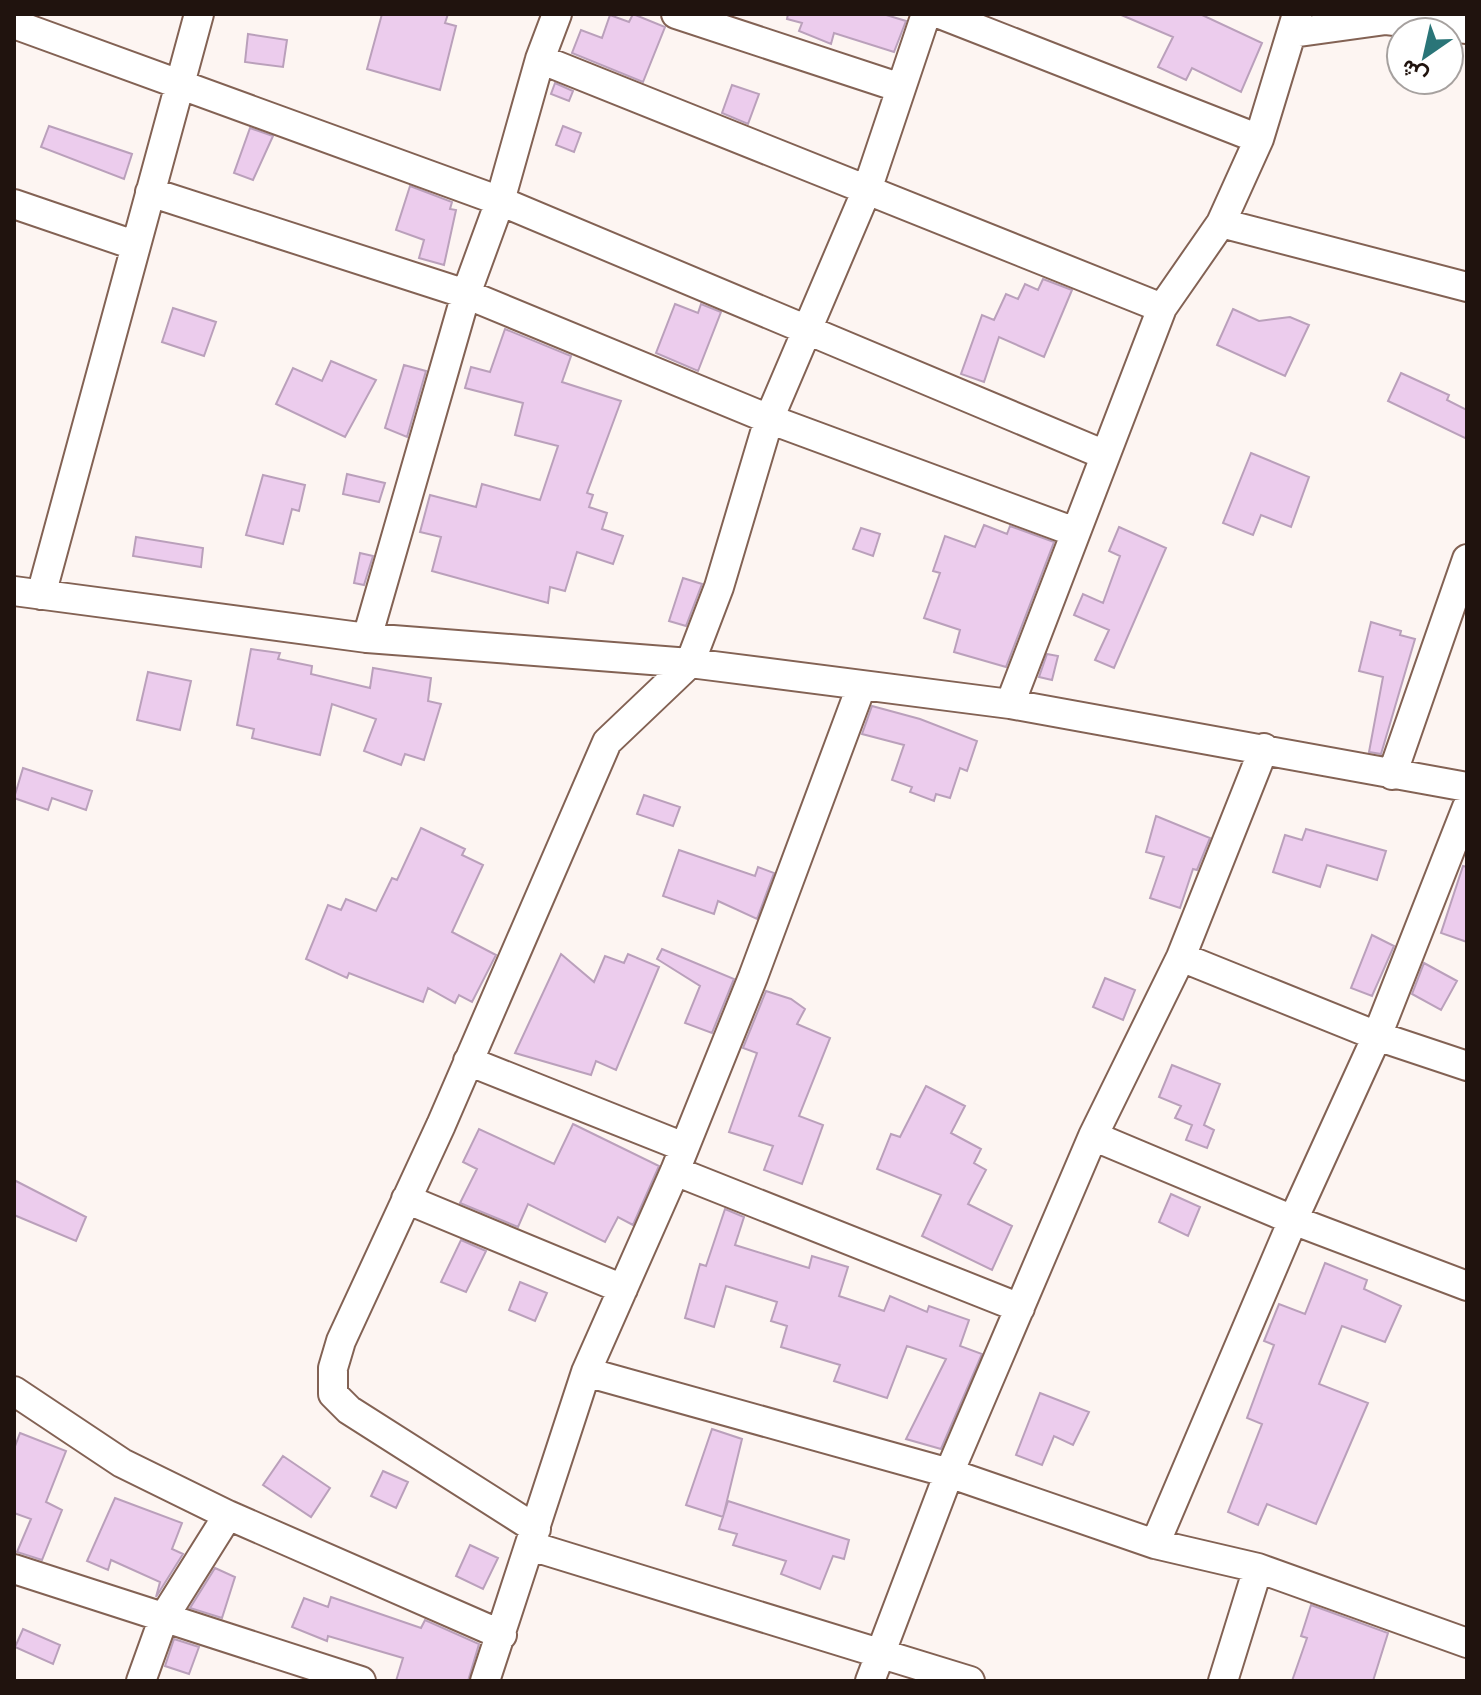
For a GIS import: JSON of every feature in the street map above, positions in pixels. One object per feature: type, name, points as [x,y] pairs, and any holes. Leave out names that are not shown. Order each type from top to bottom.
[{"type":"street","points":[[199,14],[150,192],[28,593],[367,638],[690,663],[1010,704],[1467,787]]},
{"type":"street","points":[[367,638],[466,294],[500,201],[540,59],[557,14]]},
{"type":"street","points":[[676,14],[901,88]]},
{"type":"street","points":[[926,14],[868,187],[769,419],[719,587],[690,663],[607,742],[468,1061],[341,1341],[333,1368],[333,1394],[349,1410],[534,1537],[970,1681]]},
{"type":"street","points":[[940,14],[1259,139]]},
{"type":"street","points":[[1010,704],[1162,308],[1221,223],[1259,139],[1294,23],[1386,20],[1467,29]]},
{"type":"street","points":[[14,24],[500,201],[1105,455]]},
{"type":"street","points":[[540,59],[868,187],[1162,308]]},
{"type":"street","points":[[150,192],[466,294],[769,419],[1075,532]]},
{"type":"street","points":[[14,204],[134,245]]},
{"type":"street","points":[[1221,223],[1467,287]]},
{"type":"street","points":[[1392,775],[1467,559]]},
{"type":"street","points":[[485,1681],[586,1372],[680,1159],[753,977],[861,687]]},
{"type":"street","points":[[870,1681],[949,1473],[1093,1136],[1181,957],[1264,748]]},
{"type":"street","points":[[1155,1544],[1293,1220],[1377,1036],[1467,807]]},
{"type":"street","points":[[1181,957],[1377,1036],[1467,1066]]},
{"type":"street","points":[[468,1061],[680,1159],[1020,1308]]},
{"type":"street","points":[[1093,1136],[1293,1220],[1467,1286]]},
{"type":"street","points":[[406,1199],[623,1289]]},
{"type":"street","points":[[586,1372],[949,1473],[1155,1544],[1258,1568],[1467,1643]]},
{"type":"street","points":[[14,1391],[122,1463],[228,1515],[502,1635]]},
{"type":"street","points":[[141,1681],[164,1617],[228,1515]]},
{"type":"street","points":[[1223,1681],[1258,1568]]},
{"type":"street","points":[[14,1569],[361,1681]]},
{"type":"building","points":[[382,14],[448,14],[445,23],[456,26],[440,90],[367,69]]},
{"type":"building","points":[[633,14],[665,27],[643,82],[572,53],[581,30],[602,38],[610,15],[629,22]]},
{"type":"building","points":[[788,14],[883,14],[906,21],[894,52],[834,33],[831,44],[799,31],[802,23],[787,19]]},
{"type":"building","points":[[1119,14],[1200,14],[1262,43],[1241,92],[1192,68],[1186,80],[1158,67],[1173,37]]},
{"type":"building","points":[[248,34],[287,40],[283,67],[245,62]]},
{"type":"building","points":[[555,83],[573,91],[569,101],[551,94]]},
{"type":"building","points":[[732,85],[759,94],[748,124],[722,113]]},
{"type":"building","points":[[49,126],[132,154],[124,179],[41,147]]},
{"type":"building","points":[[563,126],[581,133],[574,152],[556,145]]},
{"type":"building","points":[[250,128],[273,136],[253,180],[234,173]]},
{"type":"building","points":[[410,186],[452,202],[450,209],[456,210],[444,265],[419,258],[424,240],[396,230]]},
{"type":"building","points":[[1043,279],[1072,290],[1044,357],[999,337],[984,382],[961,374],[982,315],[994,320],[1006,294],[1018,299],[1025,284],[1038,290]]},
{"type":"building","points":[[675,304],[698,313],[701,304],[721,312],[698,371],[656,353]]},
{"type":"building","points":[[173,308],[216,322],[204,356],[162,342]]},
{"type":"building","points":[[1233,309],[1259,321],[1290,317],[1309,325],[1285,376],[1217,345]]},
{"type":"building","points":[[505,329],[571,356],[562,382],[621,401],[587,493],[593,495],[589,507],[607,513],[602,529],[623,536],[613,564],[577,552],[565,591],[550,587],[548,603],[432,571],[441,537],[420,532],[430,495],[476,507],[482,484],[540,500],[558,446],[515,435],[523,403],[465,388],[471,367],[490,372]]},
{"type":"building","points":[[331,361],[376,380],[345,437],[276,404],[293,368],[322,381]]},
{"type":"building","points":[[404,365],[426,371],[407,437],[385,428]]},
{"type":"building","points":[[1401,373],[1449,395],[1447,400],[1467,410],[1467,439],[1388,401]]},
{"type":"building","points":[[1251,453],[1309,477],[1291,527],[1261,515],[1253,535],[1223,523]]},
{"type":"building","points":[[347,474],[385,483],[379,502],[343,494]]},
{"type":"building","points":[[263,475],[305,485],[299,511],[292,509],[283,544],[246,535]]},
{"type":"building","points":[[984,525],[1007,534],[1010,526],[1054,542],[1006,667],[954,652],[960,630],[924,618],[940,573],[933,571],[945,536],[975,547]]},
{"type":"building","points":[[1119,527],[1166,548],[1114,668],[1095,660],[1109,630],[1074,615],[1083,594],[1103,603],[1120,556],[1109,551]]},
{"type":"building","points":[[861,528],[880,534],[873,556],[853,549]]},
{"type":"building","points":[[136,537],[203,548],[201,567],[133,556]]},
{"type":"building","points":[[360,553],[373,556],[364,585],[354,583]]},
{"type":"building","points":[[683,578],[702,584],[686,626],[669,621]]},
{"type":"building","points":[[1371,622],[1401,631],[1400,635],[1415,639],[1381,754],[1369,752],[1383,677],[1359,671]]},
{"type":"building","points":[[251,649],[280,653],[278,659],[312,666],[311,674],[370,688],[373,668],[431,678],[428,701],[441,704],[424,760],[405,754],[401,765],[364,751],[376,719],[332,704],[320,755],[252,738],[254,729],[237,725]]},
{"type":"building","points":[[1047,654],[1058,656],[1052,680],[1039,677]]},
{"type":"building","points":[[148,672],[191,681],[180,730],[137,720]]},
{"type":"building","points":[[872,706],[920,719],[977,741],[967,771],[960,768],[950,798],[936,794],[934,801],[910,792],[912,787],[892,780],[904,745],[862,734]]},
{"type":"building","points":[[23,768],[92,791],[86,810],[52,798],[48,810],[14,798]]},
{"type":"building","points":[[644,795],[680,807],[673,826],[637,814]]},
{"type":"building","points":[[1156,816],[1210,838],[1197,870],[1193,869],[1180,908],[1150,898],[1164,857],[1146,852]]},
{"type":"building","points":[[421,828],[465,849],[462,855],[483,865],[452,932],[496,955],[472,1002],[459,995],[455,1003],[428,988],[423,1002],[349,973],[347,978],[306,959],[328,905],[341,910],[346,899],[376,911],[392,878],[397,880]]},
{"type":"building","points":[[1306,829],[1386,851],[1377,880],[1327,865],[1320,887],[1273,872],[1285,835],[1302,840]]},
{"type":"building","points":[[679,850],[755,876],[758,867],[774,873],[757,919],[718,901],[714,914],[663,896]]},
{"type":"building","points":[[1463,866],[1467,867],[1467,942],[1441,933]]},
{"type":"building","points":[[1372,935],[1394,946],[1372,996],[1351,988]]},
{"type":"building","points":[[662,949],[734,979],[712,1033],[685,1023],[700,986],[657,959]]},
{"type":"building","points":[[561,954],[594,982],[605,956],[624,963],[628,954],[659,967],[616,1070],[596,1061],[591,1075],[515,1053]]},
{"type":"building","points":[[1424,963],[1457,981],[1441,1010],[1412,994]]},
{"type":"building","points":[[1105,978],[1135,990],[1123,1020],[1093,1007]]},
{"type":"building","points":[[766,991],[791,999],[805,1009],[797,1024],[830,1038],[799,1116],[823,1125],[802,1184],[764,1170],[773,1146],[729,1132],[757,1053],[743,1048]]},
{"type":"building","points":[[1172,1065],[1220,1084],[1204,1125],[1214,1130],[1207,1148],[1186,1140],[1192,1125],[1175,1118],[1181,1106],[1159,1097]]},
{"type":"building","points":[[926,1086],[965,1106],[951,1133],[981,1149],[974,1163],[986,1170],[968,1204],[1012,1226],[992,1270],[922,1236],[941,1195],[877,1169],[891,1134],[900,1137]]},
{"type":"building","points":[[573,1124],[659,1166],[633,1225],[618,1217],[605,1242],[528,1204],[518,1227],[460,1203],[477,1169],[463,1162],[479,1129],[554,1164]]},
{"type":"building","points":[[14,1180],[86,1217],[76,1241],[14,1215]]},
{"type":"building","points":[[1171,1194],[1200,1207],[1188,1236],[1159,1222]]},
{"type":"building","points":[[725,1209],[744,1217],[735,1245],[809,1268],[812,1256],[848,1267],[839,1296],[884,1311],[890,1296],[927,1312],[929,1306],[969,1320],[960,1346],[982,1354],[941,1449],[906,1439],[946,1359],[907,1346],[887,1398],[834,1381],[840,1365],[781,1347],[787,1326],[771,1321],[777,1302],[726,1286],[714,1327],[685,1318],[700,1264],[706,1266]]},
{"type":"building","points":[[461,1240],[486,1251],[466,1292],[441,1282]]},
{"type":"building","points":[[1325,1263],[1367,1280],[1364,1289],[1401,1306],[1385,1342],[1342,1326],[1319,1384],[1368,1403],[1316,1524],[1267,1504],[1258,1525],[1228,1512],[1262,1424],[1247,1418],[1274,1345],[1264,1341],[1279,1304],[1305,1314]]},
{"type":"building","points":[[520,1282],[547,1293],[535,1321],[509,1310]]},
{"type":"building","points":[[1040,1393],[1089,1412],[1073,1445],[1054,1436],[1042,1465],[1016,1455]]},
{"type":"building","points":[[712,1429],[742,1439],[723,1517],[686,1505]]},
{"type":"building","points":[[20,1433],[66,1451],[46,1502],[62,1510],[42,1560],[17,1552],[31,1519],[14,1513],[14,1449]]},
{"type":"building","points":[[283,1456],[330,1488],[311,1517],[263,1485]]},
{"type":"building","points":[[383,1471],[408,1482],[396,1508],[371,1496]]},
{"type":"building","points":[[115,1498],[182,1523],[172,1549],[183,1554],[156,1597],[160,1582],[111,1560],[108,1570],[87,1561]]},
{"type":"building","points":[[728,1501],[849,1540],[844,1559],[833,1556],[820,1589],[781,1574],[786,1561],[733,1545],[737,1534],[719,1529]]},
{"type":"building","points":[[470,1545],[498,1558],[483,1589],[456,1576]]},
{"type":"building","points":[[215,1568],[235,1577],[222,1618],[190,1608]]},
{"type":"building","points":[[331,1597],[421,1628],[425,1620],[479,1644],[468,1681],[396,1681],[403,1658],[328,1636],[327,1641],[292,1627],[304,1598],[328,1607]]},
{"type":"building","points":[[1311,1605],[1388,1633],[1373,1681],[1292,1681],[1307,1638],[1301,1636]]},
{"type":"building","points":[[23,1629],[60,1645],[53,1664],[15,1647]]},
{"type":"building","points":[[174,1639],[199,1647],[189,1674],[165,1666]]}]
